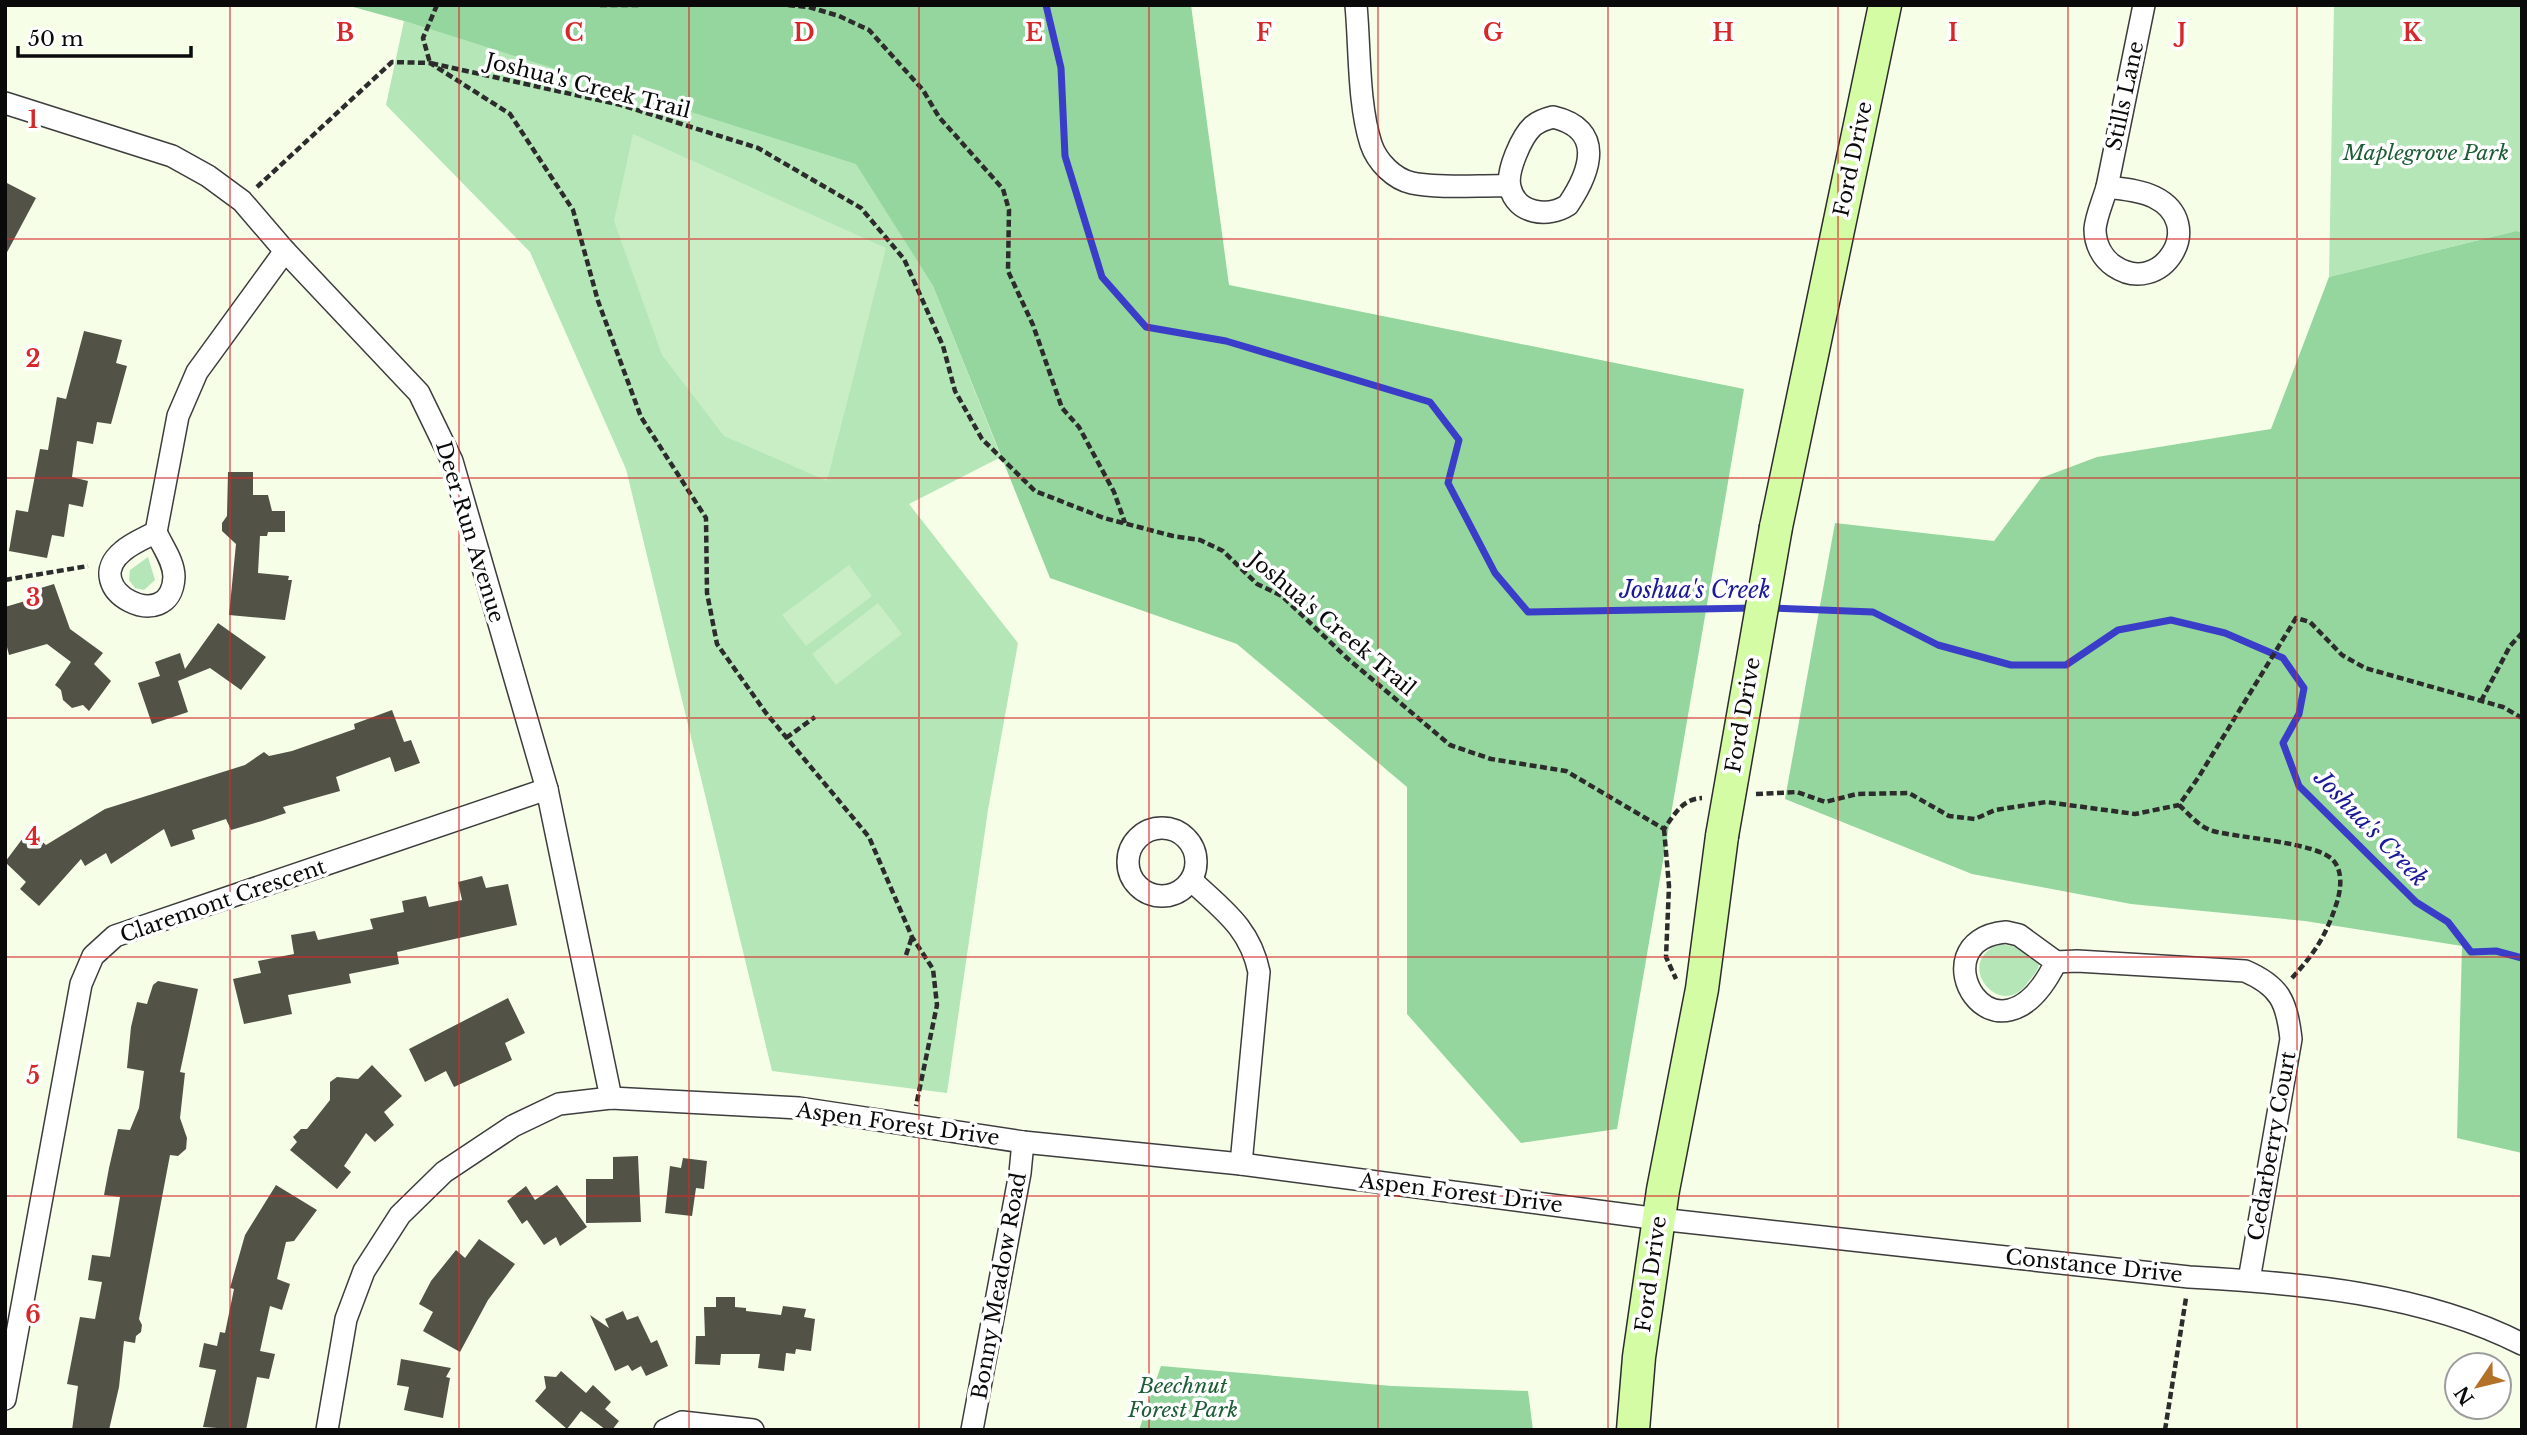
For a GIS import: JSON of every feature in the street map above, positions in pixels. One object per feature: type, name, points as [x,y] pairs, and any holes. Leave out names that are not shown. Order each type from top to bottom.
[{"type":"main road","name":"Ford Drive","points":[[1633,1430],[1639,1357],[1659,1219],[1702,989],[1722,836],[1776,527],[1885,5]]},
{"type":"street","points":[[1356,5],[1366,118],[1371,146],[1382,163],[1394,175],[1413,183],[1509,186]]},
{"type":"street","name":"Stills Lane","points":[[2106,187],[2157,198],[2176,217],[2177,245],[2161,267],[2134,274],[2121,271],[2101,253],[2095,227],[2106,187],[2144,5]]},
{"type":"street","name":"Deer Run Avenue","points":[[5,103],[172,156],[208,176],[242,201],[285,251],[419,393],[452,461],[547,789],[611,1098]]},
{"type":"street","points":[[1553,117],[1565,120],[1589,142],[1588,163],[1573,198],[1558,211],[1536,212],[1520,202],[1509,186],[1524,138],[1541,120],[1553,117]]},
{"type":"street","points":[[156,532],[178,416],[197,372],[285,251]]},
{"type":"street","name":"Claremont Crescent","points":[[5,1399],[81,984],[93,956],[115,936],[547,789]]},
{"type":"street","points":[[1191,880],[1241,927],[1254,949],[1259,972],[1241,1164]]},
{"type":"street","points":[[2056,962],[2245,971],[2265,980],[2278,993]]},
{"type":"street","name":"Cedarberry Court","points":[[2249,1280],[2291,1039],[2289,1015],[2278,993]]},
{"type":"street","name":"Aspen Forest Drive","points":[[327,1430],[346,1319],[364,1271],[400,1215],[444,1172],[513,1126],[559,1104],[611,1098],[799,1108],[1023,1142],[1241,1164],[1659,1219]]},
{"type":"street","name":"Bonny Meadow Road","points":[[972,1430],[1020,1173],[1023,1142]]},
{"type":"street","name":"Constance Drive","points":[[1659,1219],[2189,1277],[2249,1280],[2386,1297],[2434,1307],[2493,1329],[2522,1344]]},
{"type":"street","points":[[665,1430],[682,1422],[753,1430]]},
{"type":"path","points":[[437,5],[423,38],[430,63],[510,114],[573,211],[598,301],[641,417],[706,517],[707,593],[717,643],[786,738],[869,837],[912,937],[933,969],[937,1005],[912,1124]]},
{"type":"path","points":[[600,5],[642,5]]},
{"type":"path","points":[[788,5],[808,7],[839,16],[869,30],[923,90],[939,117],[1003,189],[1009,210],[1008,271],[1033,325],[1062,408],[1079,427],[1114,492],[1125,524]]},
{"type":"path","name":"Joshua's Creek Trail","points":[[242,201],[392,62],[430,63],[621,105],[758,148],[861,208],[904,259],[943,346],[955,391],[982,439],[1035,491],[1125,524],[1199,540],[1223,551],[1257,584],[1282,596],[1347,658],[1450,745],[1491,759],[1566,771],[1664,829]]},
{"type":"path","points":[[5,580],[88,566]]},
{"type":"path","points":[[1745,795],[1797,792],[1825,802],[1857,794],[1909,793],[1949,816],[1975,819],[1995,810],[2046,802],[2135,814],[2179,805],[2264,672],[2290,623],[2296,618],[2310,622],[2342,655],[2365,668],[2503,707],[2522,718]]},
{"type":"path","points":[[2481,701],[2510,646],[2522,633]]},
{"type":"path","points":[[786,738],[815,717]]},
{"type":"path","points":[[1702,989],[1674,977],[1666,957],[1669,886],[1664,829],[1679,808],[1692,798],[1705,797]]},
{"type":"path","points":[[2179,805],[2211,830],[2269,840],[2321,853],[2333,860],[2340,875],[2340,892],[2326,935],[2278,993]]},
{"type":"path","points":[[906,955],[912,937]]},
{"type":"path","points":[[2165,1430],[2189,1277]]},
{"type":"green space","points":[[346,5],[1191,5],[1229,285],[1744,389],[1617,1129],[1521,1143],[1407,1014],[1407,787],[1237,644],[1050,578],[933,286],[856,164]]},
{"type":"green space","name":"Maplegrove Park","points":[[2334,5],[2522,5],[2522,232],[2516,231],[2329,277]]},
{"type":"green space","points":[[404,21],[856,163],[933,286],[1001,457],[909,504],[1018,643],[988,810],[947,1093],[772,1071],[626,469],[530,252],[386,105]]},
{"type":"green space","points":[[633,134],[886,248],[827,481],[724,436],[662,355],[614,221]]},
{"type":"green space","points":[[2516,231],[2522,232],[2522,1153],[2457,1138],[2462,946],[2305,921],[2131,904],[1972,874],[1785,799],[1835,523],[1994,541],[2041,478],[2097,457],[2271,429],[2329,277]]},
{"type":"green space","points":[[148,557],[155,580],[144,590],[135,588],[129,580],[130,570]]},
{"type":"green space","points":[[849,565],[872,596],[806,646],[782,615]]},
{"type":"green space","points":[[878,603],[902,634],[836,685],[812,654]]},
{"type":"green space","points":[[2000,944],[2017,947],[2039,964],[2033,976],[2017,993],[2005,996],[1994,993],[1985,985],[1980,975],[1980,963],[1986,952]]},
{"type":"green space","name":"Beechnut Forest Park","points":[[1161,1366],[1392,1386],[1528,1391],[1533,1430],[1139,1430]]},
{"type":"building","points":[[5,182],[36,198],[5,256]]},
{"type":"building","points":[[84,331],[122,340],[116,363],[127,366],[111,424],[97,422],[93,444],[77,441],[72,477],[88,481],[83,507],[69,504],[64,537],[52,535],[47,558],[9,551],[16,510],[28,512],[40,449],[48,450],[57,397],[66,399]]},
{"type":"building","points":[[228,472],[253,472],[253,495],[268,495],[272,511],[285,511],[285,532],[268,532],[267,536],[260,536],[258,573],[289,576],[288,580],[292,580],[285,620],[229,615],[236,544],[222,531],[222,523],[227,516]]},
{"type":"building","points":[[54,584],[70,629],[103,653],[94,664],[111,681],[89,711],[83,705],[72,708],[63,700],[61,690],[55,685],[71,662],[47,644],[9,655],[5,639],[5,607],[32,599],[31,591]]},
{"type":"building","points":[[218,623],[266,657],[241,690],[210,668],[178,681],[188,712],[152,724],[138,683],[160,676],[155,662],[180,653],[185,669]]},
{"type":"building","points":[[392,710],[404,742],[411,740],[420,763],[395,772],[390,757],[336,777],[340,791],[283,807],[286,813],[262,821],[231,830],[226,819],[192,830],[195,839],[171,847],[164,829],[111,864],[106,853],[85,866],[81,859],[39,906],[20,889],[26,882],[5,862],[29,830],[46,845],[105,809],[245,765],[264,752],[269,756],[292,751],[355,729],[354,724]]},
{"type":"building","points":[[482,876],[486,888],[508,884],[517,925],[397,952],[399,964],[349,974],[351,983],[288,995],[292,1014],[244,1024],[233,979],[261,973],[258,961],[294,954],[291,935],[315,931],[318,940],[373,929],[370,919],[404,912],[402,901],[426,896],[429,907],[462,900],[458,882]]},
{"type":"building","points":[[158,981],[198,989],[180,1072],[185,1073],[180,1118],[187,1138],[186,1149],[178,1156],[170,1155],[139,1319],[141,1332],[136,1336],[135,1343],[124,1341],[119,1387],[109,1430],[72,1430],[78,1386],[67,1384],[80,1317],[95,1319],[102,1282],[88,1280],[92,1255],[110,1257],[120,1197],[104,1195],[109,1168],[118,1129],[130,1130],[139,1108],[144,1071],[127,1068],[131,1027],[137,1002],[147,1004],[153,985]]},
{"type":"building","points":[[508,998],[525,1033],[505,1043],[512,1060],[454,1087],[446,1071],[425,1082],[409,1049]]},
{"type":"building","points":[[372,1065],[402,1096],[384,1112],[394,1125],[375,1142],[366,1133],[344,1166],[351,1172],[337,1189],[290,1150],[297,1142],[293,1137],[301,1129],[307,1129],[330,1100],[330,1082],[337,1077],[358,1079]]},
{"type":"building","points":[[638,1156],[641,1222],[586,1223],[586,1179],[613,1179],[613,1157]]},
{"type":"building","points":[[683,1158],[707,1161],[704,1189],[696,1188],[692,1216],[665,1213],[670,1166],[681,1168]]},
{"type":"building","points":[[276,1185],[317,1210],[294,1241],[286,1242],[277,1279],[290,1284],[282,1310],[270,1306],[260,1351],[275,1354],[269,1379],[257,1377],[246,1430],[203,1427],[216,1370],[199,1367],[204,1343],[217,1346],[220,1332],[225,1333],[234,1289],[230,1288],[245,1235]]},
{"type":"building","points":[[557,1185],[587,1227],[560,1246],[556,1237],[544,1245],[527,1220],[522,1224],[507,1201],[526,1186],[535,1200]]},
{"type":"building","points":[[479,1239],[515,1264],[488,1300],[460,1352],[423,1331],[433,1312],[419,1304],[431,1281],[456,1250],[465,1258]]},
{"type":"building","points":[[716,1297],[735,1297],[735,1307],[746,1308],[746,1311],[781,1315],[783,1306],[806,1309],[804,1317],[815,1319],[811,1351],[796,1349],[795,1354],[786,1353],[784,1371],[758,1368],[760,1354],[721,1354],[720,1365],[695,1364],[696,1336],[705,1336],[704,1307],[716,1307]]},
{"type":"building","points":[[623,1311],[627,1320],[638,1316],[651,1343],[657,1340],[668,1366],[646,1376],[641,1366],[632,1371],[628,1365],[615,1371],[590,1315],[609,1328],[605,1319]]},
{"type":"building","points":[[401,1359],[451,1368],[446,1377],[450,1378],[443,1418],[404,1410],[409,1387],[397,1385]]},
{"type":"building","points":[[561,1371],[586,1393],[593,1385],[611,1402],[605,1409],[619,1421],[612,1430],[606,1430],[581,1411],[567,1429],[535,1401],[546,1388],[544,1376],[556,1377]]},
{"type":"waterway","name":"Joshua's Creek","points":[[1046,5],[1061,68],[1065,156],[1102,277],[1146,327],[1226,341],[1430,402],[1459,440],[1448,483],[1495,573],[1528,612],[1755,608]]},
{"type":"waterway","name":"Joshua's Creek","points":[[1771,608],[1873,612],[1938,645],[2011,665],[2066,665],[2118,630],[2171,620],[2225,633],[2283,658],[2304,688],[2299,714],[2283,743],[2299,786],[2416,902],[2448,922],[2471,952],[2496,951],[2522,958]]}]
